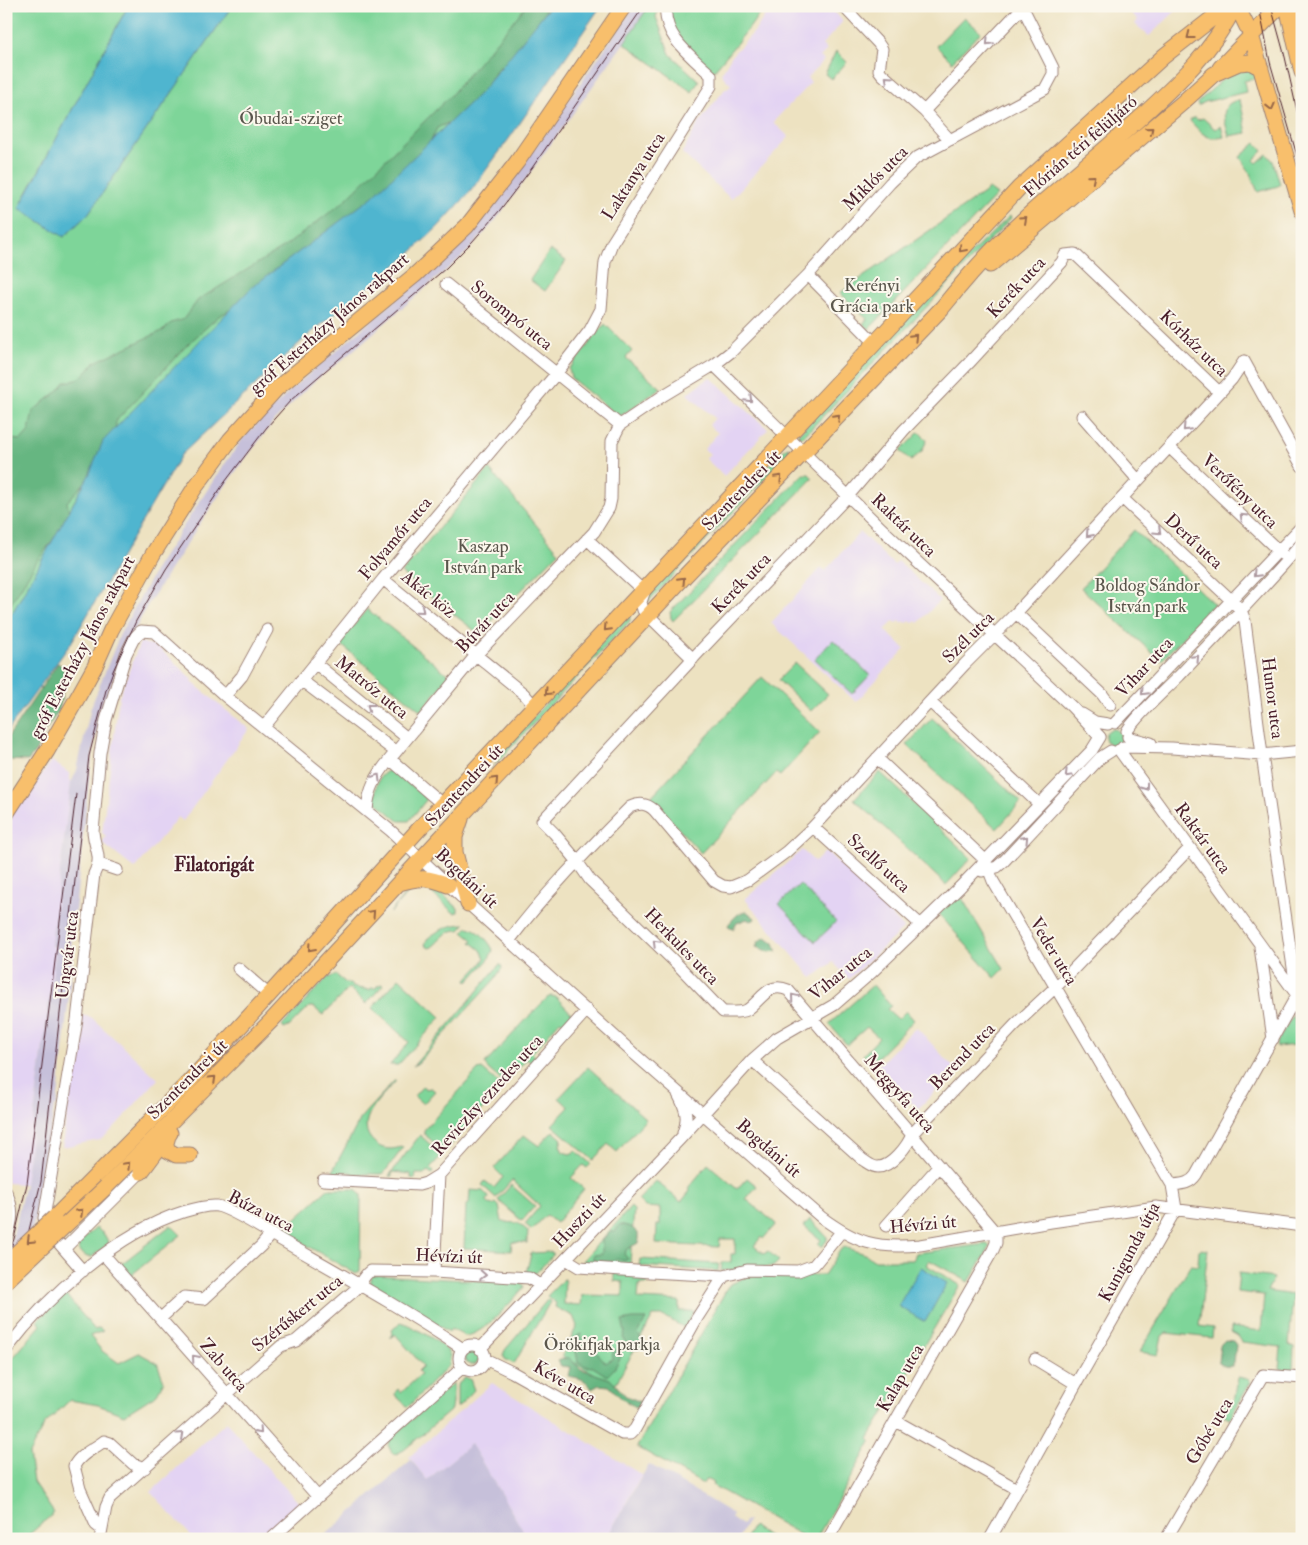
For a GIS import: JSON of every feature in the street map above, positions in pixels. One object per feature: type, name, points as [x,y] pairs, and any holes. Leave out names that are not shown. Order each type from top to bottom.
[{"type":"main road","name":"gróf Esterházy János rakpart","points":[[6,814],[47,751],[79,695],[95,666],[114,623],[153,554],[194,489],[230,440],[276,390],[415,275],[467,226],[518,162],[624,6]]},
{"type":"main road","name":"Szentendrei út","points":[[6,1263],[188,1083],[405,843],[876,343],[1019,188],[1164,56],[1228,6]]},
{"type":"main road","points":[[1236,6],[1251,35],[1276,124],[1299,192],[1302,211]]},
{"type":"main road","name":"Flórián téri felüljáró","points":[[942,308],[977,265],[1021,221],[1181,80],[1219,34],[1236,6]]},
{"type":"main road","points":[[1300,6],[1299,19],[1302,38]]},
{"type":"main road","points":[[942,308],[995,259],[1181,104],[1214,74],[1280,7],[1301,64]]},
{"type":"main road","points":[[1214,74],[1239,62],[1250,62],[1261,68]]},
{"type":"main road","name":"Szentendrei út","points":[[6,1281],[106,1187],[272,1020],[648,616],[942,308]]},
{"type":"main road","points":[[462,816],[455,837],[454,852],[468,904]]},
{"type":"main road","points":[[399,883],[431,878],[448,885]]},
{"type":"main road","points":[[140,1172],[179,1122],[182,1110]]},
{"type":"main road","points":[[168,1136],[167,1150],[176,1155],[190,1155]]},
{"type":"street","name":"Laktanya utca","points":[[556,374],[596,320],[601,309],[605,262],[612,243],[711,86],[711,75],[679,45],[670,30],[666,6]]},
{"type":"street","points":[[843,6],[878,42],[882,49],[879,70],[882,74],[924,111],[950,140]]},
{"type":"street","points":[[924,111],[1022,7]]},
{"type":"street","name":"Miklós utca","points":[[620,426],[664,395],[714,365],[732,351],[808,275],[890,183],[916,158],[1045,89],[1053,74],[1053,68],[1022,7]]},
{"type":"street","name":"Kórház utca","points":[[1070,253],[1075,254],[1219,392],[1236,375],[1244,361],[1302,466]]},
{"type":"street","name":"Kerék utca","points":[[577,861],[542,821],[693,658],[848,496],[904,430],[1062,262],[1065,255],[1070,253]]},
{"type":"street","points":[[808,275],[876,343]]},
{"type":"street","name":"Sorompó utca","points":[[446,284],[620,426]]},
{"type":"street","name":"Raktár utca","points":[[714,365],[1100,737]]},
{"type":"street","name":"Folyamőr utca","points":[[264,727],[383,579],[556,374]]},
{"type":"street","name":"Szél utca","points":[[577,861],[630,807],[639,804],[648,805],[714,881],[726,887],[736,886],[748,880],[786,852],[814,827],[930,702],[996,635],[1219,392]]},
{"type":"street","points":[[1082,416],[1138,480]]},
{"type":"street","name":"Búvár utca","points":[[367,811],[368,800],[374,782],[407,738],[477,654],[601,522],[612,498],[612,441],[620,426]]},
{"type":"street","name":"Verőfény utca","points":[[1169,447],[1288,560]]},
{"type":"street","name":"Derű utca","points":[[1122,498],[1241,610]]},
{"type":"street","name":"Vihar utca","points":[[1111,724],[1302,526]]},
{"type":"street","points":[[587,539],[638,586],[648,585]]},
{"type":"street","name":"Vihar utca","points":[[704,1114],[752,1060],[777,1038],[834,1005],[921,926],[973,873],[987,865],[997,867],[1004,861],[1100,758],[1122,743],[1133,722],[1241,610],[1302,543]]},
{"type":"street","name":"Akác köz","points":[[383,579],[510,682],[531,702],[528,714]]},
{"type":"street","points":[[648,585],[643,593],[641,602],[643,610],[693,658]]},
{"type":"street","name":"Hunor utca","points":[[1241,610],[1245,621],[1262,755],[1299,994],[1302,1029]]},
{"type":"street","points":[[1016,613],[1102,694],[1110,705]]},
{"type":"street","points":[[226,696],[242,676],[267,630]]},
{"type":"street","name":"Bogdáni út","points":[[136,634],[142,631],[154,632],[226,696],[405,843],[509,941],[821,1217],[841,1232]]},
{"type":"street","name":"Ungvár utca","points":[[83,1271],[50,1233],[44,1218],[77,1020],[94,874],[99,864],[93,832],[102,736],[126,654],[136,634]]},
{"type":"street","name":"Matróz utca","points":[[315,663],[407,738]]},
{"type":"street","points":[[302,680],[393,756],[442,804]]},
{"type":"street","points":[[930,702],[1039,804]]},
{"type":"street","name":"Raktár utca","points":[[1072,708],[1088,719],[1111,724]]},
{"type":"street","points":[[987,865],[1039,804],[1092,750],[1100,737],[1102,729],[1111,724],[1122,726],[1122,743]]},
{"type":"street","points":[[1100,737],[1101,743],[1105,748],[1122,743],[1262,755],[1302,751]]},
{"type":"street","name":"Raktár utca","points":[[1122,743],[1189,849],[1299,994]]},
{"type":"street","name":"Veder utca","points":[[877,758],[987,865],[993,881],[1172,1185]]},
{"type":"street","name":"Szellő utca","points":[[814,827],[921,926]]},
{"type":"street","name":"Berend utca","points":[[752,1060],[863,1160],[872,1166],[886,1165],[894,1159],[910,1140],[912,1134],[1015,1025],[1055,988],[1189,849]]},
{"type":"street","points":[[509,941],[523,922],[577,861]]},
{"type":"street","name":"Herkules utca","points":[[577,861],[590,880],[670,956],[722,1012],[745,1011],[772,988]]},
{"type":"street","points":[[99,864],[118,870]]},
{"type":"street","name":"Raktár utca","points":[[1260,945],[1273,1039]]},
{"type":"street","points":[[238,968],[269,995]]},
{"type":"street","name":"Meggyfa utca","points":[[772,988],[780,986],[788,990],[996,1233]]},
{"type":"street","name":"Kunigunda útja","points":[[990,1539],[1176,1209],[1172,1185],[1187,1183],[1196,1175],[1299,994]]},
{"type":"street","name":"Reviczky ezredes utca","points":[[434,1272],[438,1175],[587,1010]]},
{"type":"street","name":"Bogdáni út","points":[[676,1089],[687,1116],[680,1139]]},
{"type":"street","name":"Huszti út","points":[[483,1354],[541,1286],[704,1114]]},
{"type":"street","points":[[886,1226],[939,1166]]},
{"type":"street","points":[[64,1249],[140,1172]]},
{"type":"street","points":[[323,1180],[420,1185],[438,1175]]},
{"type":"street","points":[[6,1192],[10,1200],[12,1220],[6,1238]]},
{"type":"street","name":"Búza utca","points":[[6,1350],[18,1334],[50,1301],[104,1255],[153,1223],[191,1210],[210,1206],[218,1206],[228,1210],[271,1234],[360,1285],[463,1349]]},
{"type":"street","name":"Hévízi út","points":[[841,1232],[857,1240],[900,1247],[1156,1207],[1302,1226]]},
{"type":"street","points":[[566,1259],[579,1267],[724,1276],[747,1270],[804,1270],[814,1265],[841,1232]]},
{"type":"street","name":"Kalap utca","points":[[828,1539],[993,1250],[996,1243],[996,1233]]},
{"type":"street","points":[[161,1318],[184,1297],[204,1299],[271,1234]]},
{"type":"street","name":"Zab utca","points":[[104,1255],[318,1497]]},
{"type":"street","name":"Hévízi út","points":[[360,1285],[364,1276],[370,1271],[434,1272],[529,1278],[541,1286]]},
{"type":"street","name":"Kéve utca","points":[[483,1354],[626,1435],[635,1429],[697,1318],[724,1276]]},
{"type":"street","name":"Szérűskert utca","points":[[101,1534],[108,1502],[281,1346],[296,1341],[360,1285]]},
{"type":"street","points":[[472,1346],[483,1354],[482,1366],[477,1370],[467,1370],[463,1367],[459,1358],[463,1349],[472,1346]]},
{"type":"street","points":[[1035,1359],[1076,1384]]},
{"type":"street","points":[[271,1539],[463,1367]]},
{"type":"street","name":"Góbé utca","points":[[1166,1539],[1263,1375],[1302,1378]]},
{"type":"street","points":[[896,1421],[1018,1489]]},
{"type":"street","name":"Szérűskert utca","points":[[101,1534],[80,1489],[74,1466],[76,1462],[83,1454],[104,1441],[110,1443],[133,1464],[145,1468]]},
{"type":"shaded area","points":[[635,6],[649,6],[495,221],[466,253],[341,361],[317,379],[274,421],[230,479],[197,528],[147,606],[130,640],[116,671],[102,711],[95,739],[71,948],[74,949],[57,1106],[54,1106],[44,1181],[31,1235],[6,1303],[6,1255],[12,1239],[25,1184],[56,947],[51,945],[71,783],[77,770],[91,707],[120,634],[158,565],[244,437],[295,386],[426,274],[509,184]]},
{"type":"shaded area","points":[[771,6],[828,6],[843,21],[822,45],[827,50],[820,57],[824,60],[807,78],[811,82],[773,122],[789,137],[731,199],[682,153],[698,124],[725,89],[731,85],[721,74],[732,55],[755,31]]},
{"type":"shaded area","points":[[1124,6],[1181,6],[1149,36],[1135,24],[1138,20]]},
{"type":"shaded area","points":[[710,377],[768,429],[724,476],[706,459],[710,454],[704,449],[718,433],[709,425],[715,418],[687,394]]},
{"type":"shaded area","points":[[860,532],[894,565],[898,561],[940,600],[918,623],[916,621],[907,623],[904,621],[902,623],[899,621],[897,623],[894,621],[885,630],[905,649],[856,702],[771,623],[821,568],[825,571]]},
{"type":"shaded area","points":[[140,642],[158,647],[192,679],[193,683],[249,729],[183,821],[178,817],[135,869],[102,843],[106,836],[102,833],[119,697]]},
{"type":"shaded area","points":[[52,761],[69,773],[71,783],[51,946],[56,947],[25,1184],[7,1183],[6,821]]},
{"type":"shaded area","points":[[802,850],[815,862],[826,851],[880,903],[883,901],[890,909],[888,911],[904,928],[849,979],[833,962],[812,978],[745,899]]},
{"type":"shaded area","points":[[80,1015],[91,1017],[158,1079],[110,1132],[100,1140],[62,1147]]},
{"type":"shaded area","points":[[916,1027],[956,1070],[918,1109],[905,1096],[903,1098],[893,1088],[889,1091],[885,1087],[890,1082],[876,1068]]},
{"type":"shaded area","points":[[492,1383],[642,1475],[606,1539],[528,1539],[471,1444],[427,1480],[409,1457]]},
{"type":"shaded area","points":[[226,1422],[299,1503],[259,1539],[194,1539],[151,1492]]},
{"type":"shaded area","points":[[471,1444],[528,1539],[321,1539],[411,1460],[427,1480]]},
{"type":"shaded area","points":[[649,1464],[733,1514],[731,1518],[742,1525],[744,1521],[748,1520],[738,1539],[606,1539]]},
{"type":"green space","name":"Óbudai-sziget","points":[[6,6],[128,6],[19,208],[64,237],[88,214],[232,6],[550,6],[482,91],[89,475],[14,610],[6,621]]},
{"type":"green space","points":[[526,6],[545,6],[544,31],[517,57],[497,69],[474,111],[437,128],[427,150],[408,178],[245,302],[219,316],[188,344],[116,421],[115,439],[100,466],[67,502],[70,517],[37,561],[6,612],[6,442],[10,439],[21,440],[29,431],[33,411],[58,391],[65,382],[77,380],[95,362],[164,330],[171,323],[184,319],[198,300],[287,245],[342,203],[451,95]]},
{"type":"green space","points":[[649,6],[659,6],[656,17],[670,54],[699,81],[692,92],[624,43]]},
{"type":"green space","points":[[670,6],[765,6],[712,73],[690,51],[678,35],[673,26]]},
{"type":"green space","points":[[964,17],[981,32],[952,62],[936,46]]},
{"type":"green space","points":[[836,51],[847,62],[831,79],[825,74]]},
{"type":"green space","points":[[1241,65],[1255,71],[1257,78],[1244,81],[1246,92],[1205,102],[1198,106],[1197,103],[1236,67]]},
{"type":"green space","points":[[1240,100],[1247,133],[1229,136],[1224,114],[1225,109],[1233,102]]},
{"type":"green space","points":[[1192,118],[1198,120],[1203,118],[1215,129],[1221,126],[1224,137],[1208,137],[1190,121]]},
{"type":"green space","points":[[1256,143],[1263,151],[1254,160],[1257,163],[1267,154],[1273,161],[1280,184],[1258,192],[1249,171],[1240,157]]},
{"type":"green space","name":"Kerényi Grácia park","points":[[989,189],[997,195],[869,329],[863,324],[867,319],[840,293]]},
{"type":"green space","points":[[1010,216],[1011,218],[804,436],[799,436],[798,434],[946,277]]},
{"type":"green space","points":[[550,250],[566,261],[545,291],[530,280]]},
{"type":"green space","points":[[605,324],[632,351],[626,358],[661,388],[619,417],[571,378],[569,369]]},
{"type":"green space","points":[[919,432],[927,440],[922,451],[911,461],[900,451]]},
{"type":"green space","points":[[787,447],[789,448],[789,453],[648,602],[645,596]]},
{"type":"green space","name":"Kaszap István park","points":[[489,469],[559,552],[479,634],[401,573]]},
{"type":"green space","points":[[804,474],[809,474],[813,478],[673,621],[670,612]]},
{"type":"green space","name":"Boldog Sándor István park","points":[[1134,530],[1214,604],[1161,661],[1081,588]]},
{"type":"green space","points":[[367,609],[450,676],[421,711],[339,643]]},
{"type":"green space","points":[[629,613],[630,621],[491,769],[496,763],[499,754]]},
{"type":"green space","points":[[833,640],[870,675],[852,694],[815,659]]},
{"type":"green space","points":[[58,663],[63,667],[65,680],[59,711],[44,732],[36,751],[28,761],[8,760],[6,763],[6,740]]},
{"type":"green space","points":[[795,663],[828,694],[811,711],[778,680]]},
{"type":"green space","points":[[762,677],[820,732],[780,776],[776,773],[701,853],[650,798]]},
{"type":"green space","points":[[932,718],[1021,802],[997,829],[907,745]]},
{"type":"green space","points":[[1113,729],[1121,737],[1113,745],[1105,737]]},
{"type":"green space","points":[[391,770],[400,775],[427,799],[409,821],[399,821],[374,800],[380,778]]},
{"type":"green space","points":[[880,772],[971,858],[946,885],[854,799]]},
{"type":"green space","points":[[430,883],[458,908],[458,912],[454,913],[423,885],[420,885],[417,889],[412,888],[390,913],[412,885]]},
{"type":"green space","points":[[800,884],[836,922],[815,942],[779,904]]},
{"type":"green space","points":[[959,893],[1004,969],[995,978],[939,914]]},
{"type":"green space","points":[[746,911],[755,918],[754,920],[750,921],[747,919],[737,923],[733,929],[730,928],[728,925],[734,918]]},
{"type":"green space","points":[[465,924],[460,930],[447,933],[432,947],[429,948],[425,945],[427,939],[440,930],[450,926]]},
{"type":"green space","points":[[468,927],[483,936],[493,950],[489,959],[468,982],[467,979],[485,958],[481,950],[471,942],[473,940],[463,932]]},
{"type":"green space","points":[[766,937],[774,943],[777,951],[769,952],[756,947],[759,941]]},
{"type":"green space","points":[[499,965],[502,968],[495,979],[418,1063],[413,1066],[450,1024]]},
{"type":"green space","points":[[336,975],[352,985],[352,987],[370,990],[381,984],[383,985],[366,1004],[349,988],[323,1015],[313,1007],[309,1007],[290,1026],[284,1029],[282,1026],[327,978]]},
{"type":"green space","points":[[399,978],[441,1017],[398,1065],[390,1065],[409,1042],[372,1008]]},
{"type":"green space","points":[[873,985],[891,1006],[887,1009],[898,1019],[906,1011],[914,1020],[872,1063],[863,1055],[879,1038],[867,1027],[847,1045],[829,1024]]},
{"type":"green space","points":[[551,996],[556,997],[574,1016],[567,1025],[560,1021],[532,1053],[537,1058],[532,1064],[527,1059],[505,1084],[485,1064],[534,1011]]},
{"type":"green space","points":[[1292,1016],[1296,1017],[1299,1043],[1277,1047],[1276,1044]]},
{"type":"green space","points":[[588,1067],[646,1119],[617,1152],[608,1144],[593,1160],[552,1125],[569,1107],[559,1098]]},
{"type":"green space","points":[[482,1069],[502,1086],[445,1152],[424,1134],[424,1130],[478,1070]]},
{"type":"green space","points":[[395,1080],[371,1110],[366,1127],[368,1135],[381,1147],[387,1149],[403,1148],[384,1173],[352,1174],[351,1172],[340,1172],[339,1178],[333,1172],[334,1168],[362,1116]]},
{"type":"green space","points":[[423,1086],[425,1089],[431,1088],[435,1091],[423,1104],[414,1096]]},
{"type":"green space","points":[[553,1131],[562,1139],[560,1146],[563,1152],[570,1154],[576,1151],[591,1164],[587,1168],[583,1165],[571,1178],[584,1189],[556,1223],[546,1215],[532,1230],[525,1224],[540,1206],[512,1180],[496,1198],[482,1185],[485,1181],[494,1188],[503,1177],[494,1168],[524,1135],[539,1146]]},
{"type":"green space","points":[[420,1135],[442,1155],[430,1168],[434,1172],[432,1174],[428,1171],[424,1174],[416,1174],[415,1179],[411,1178],[411,1174],[392,1172]]},
{"type":"green space","points":[[708,1164],[737,1189],[747,1178],[757,1186],[746,1199],[776,1224],[754,1246],[764,1254],[768,1251],[779,1261],[774,1266],[721,1271],[722,1262],[731,1262],[731,1254],[735,1254],[735,1239],[720,1239],[719,1247],[656,1244],[657,1225],[660,1225],[660,1208],[645,1207],[638,1200],[656,1181],[681,1202],[690,1191],[688,1188]]},
{"type":"green space","points":[[511,1185],[535,1206],[522,1221],[498,1200]]},
{"type":"green space","points":[[328,1189],[356,1189],[361,1195],[360,1271],[356,1274],[285,1233],[285,1228]]},
{"type":"green space","points":[[470,1190],[483,1191],[489,1197],[487,1201],[489,1204],[493,1205],[496,1203],[499,1206],[502,1222],[518,1223],[528,1231],[527,1243],[512,1242],[511,1251],[464,1248],[466,1205],[469,1204]]},
{"type":"green space","points":[[631,1207],[634,1210],[630,1263],[627,1266],[586,1263],[582,1261]]},
{"type":"green space","points":[[810,1219],[827,1237],[822,1247],[818,1244],[821,1240],[804,1226]]},
{"type":"green space","points":[[620,1224],[631,1227],[638,1233],[638,1243],[627,1249],[624,1254],[628,1259],[625,1261],[616,1259],[605,1263],[593,1260],[593,1255],[602,1254],[602,1240],[610,1232],[615,1232]]},
{"type":"green space","points":[[171,1225],[181,1235],[130,1276],[120,1265]]},
{"type":"green space","points":[[96,1228],[104,1234],[109,1243],[92,1257],[87,1257],[79,1251],[78,1244]]},
{"type":"green space","points":[[987,1244],[990,1247],[969,1282],[929,1260],[926,1265],[960,1285],[868,1439],[871,1442],[816,1539],[808,1539],[712,1485],[713,1483],[708,1480],[705,1480],[703,1484],[637,1447],[729,1285],[748,1276],[824,1275],[844,1247],[867,1255],[873,1260],[913,1260],[916,1253]]},
{"type":"green space","points":[[1199,1249],[1208,1250],[1199,1326],[1213,1328],[1212,1338],[1166,1333],[1162,1336],[1158,1355],[1140,1352],[1191,1265],[1198,1266]]},
{"type":"green space","points":[[551,1252],[553,1255],[536,1273],[526,1274],[531,1253]]},
{"type":"green space","points":[[640,1259],[719,1264],[718,1271],[639,1266]]},
{"type":"green space","name":"Örökifjak parkja","points":[[614,1273],[649,1275],[648,1284],[639,1284],[638,1299],[679,1301],[679,1311],[694,1311],[685,1328],[663,1316],[653,1316],[615,1385],[562,1356],[577,1326],[573,1316],[555,1307],[556,1303],[547,1296],[565,1279],[564,1304],[581,1305],[582,1295],[623,1296],[623,1282],[614,1281]]},
{"type":"green space","points":[[1239,1273],[1274,1278],[1267,1291],[1293,1295],[1289,1345],[1294,1347],[1293,1370],[1279,1369],[1281,1347],[1242,1342],[1238,1336],[1231,1332],[1231,1327],[1261,1331],[1264,1295],[1237,1292]]},
{"type":"green space","points":[[372,1275],[522,1283],[524,1287],[489,1324],[481,1330],[465,1336],[451,1329],[449,1332],[370,1284]]},
{"type":"green space","points":[[65,1294],[95,1330],[99,1328],[103,1331],[90,1336],[102,1351],[119,1363],[139,1353],[157,1363],[164,1381],[157,1394],[124,1415],[98,1405],[70,1400],[44,1425],[29,1454],[33,1482],[54,1513],[24,1539],[8,1539],[6,1538],[6,1366],[41,1325],[37,1321]]},
{"type":"green space","points":[[548,1299],[550,1302],[514,1364],[505,1359],[503,1355],[505,1350]]},
{"type":"green space","points":[[646,1319],[638,1334],[644,1344],[638,1350],[627,1345],[623,1338],[625,1332],[622,1321]]},
{"type":"green space","points":[[401,1322],[435,1340],[446,1349],[450,1358],[449,1365],[408,1407],[395,1395],[396,1391],[398,1389],[401,1393],[421,1374],[418,1371],[423,1366],[395,1334],[391,1338],[392,1330]]},
{"type":"green space","points":[[581,1334],[584,1344],[594,1349],[606,1363],[612,1359],[613,1352],[619,1350],[622,1355],[614,1369],[607,1376],[593,1367],[585,1366],[578,1362],[574,1342],[577,1336]]},
{"type":"green space","points":[[1225,1340],[1233,1341],[1236,1345],[1232,1366],[1224,1366],[1218,1362],[1220,1345]]},
{"type":"green space","points":[[469,1351],[475,1351],[479,1358],[475,1365],[469,1365],[465,1361],[465,1355]]},
{"type":"green space","points":[[568,1357],[581,1369],[610,1379],[626,1396],[641,1402],[637,1408],[622,1399],[609,1386],[599,1385],[592,1389],[582,1380],[568,1376],[570,1367],[561,1366],[558,1361]]},
{"type":"green space","points":[[1238,1377],[1248,1379],[1251,1382],[1230,1418],[1222,1416],[1224,1401],[1234,1402]]},
{"type":"green space","points":[[465,1378],[470,1379],[474,1390],[457,1408],[457,1385]]},
{"type":"green space","points":[[453,1383],[453,1403],[450,1411],[404,1450],[396,1454],[392,1453],[388,1445],[390,1439]]},
{"type":"green space","points":[[753,1526],[772,1539],[745,1539]]},
{"type":"water","points":[[128,6],[232,6],[88,214],[64,237],[19,208]]},
{"type":"water","points":[[550,6],[601,6],[470,192],[438,227],[405,258],[307,336],[181,455],[71,643],[6,733],[6,621],[14,610],[89,475],[103,441],[252,287],[372,197],[482,91]]},
{"type":"water","points":[[921,1267],[947,1283],[925,1322],[898,1306]]},
{"type":"tram line","points":[[6,1294],[28,1234],[41,1182],[89,756],[106,690],[136,621],[166,569],[225,482],[267,427],[291,400],[446,268],[472,242],[500,210],[532,168],[644,6]]},
{"type":"tram line","points":[[1259,6],[1270,62],[1302,173]]},
{"type":"tram line","points":[[1271,6],[1285,57],[1302,133]]},
{"type":"tram line","points":[[6,1260],[14,1239],[27,1184],[76,794]]},
{"type":"district","name":"Filatorigát","points":[[214,864]]}]
